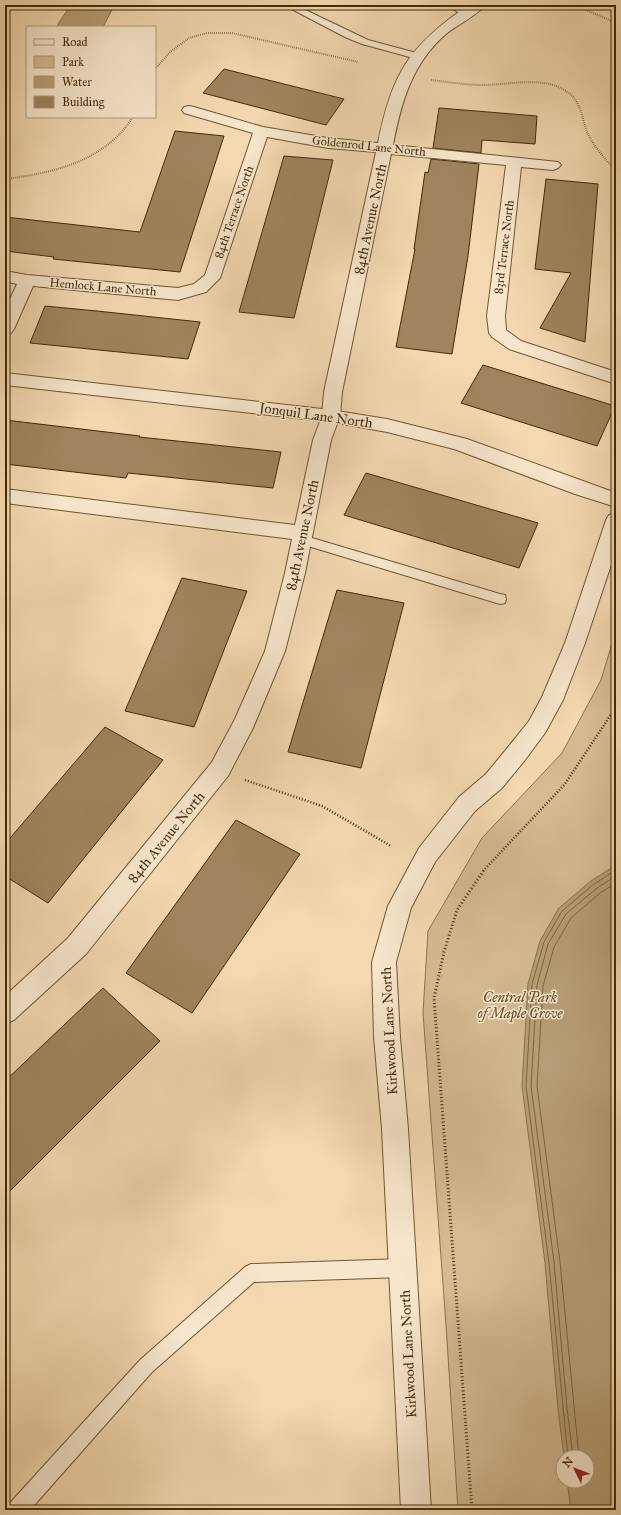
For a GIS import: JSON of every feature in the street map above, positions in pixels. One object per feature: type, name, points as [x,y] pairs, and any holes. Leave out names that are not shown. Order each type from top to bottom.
[{"type":"street","name":"84th Avenue North","points":[[5,1012],[77,946],[220,770],[245,722],[275,651],[303,536],[322,440],[331,416],[333,392],[397,97],[417,56],[442,30],[472,9]]},
{"type":"street","name":"Goldenrod Lane North","points":[[189,110],[262,131],[328,144],[385,148],[553,165]]},
{"type":"street","name":"84th Terrace North","points":[[200,288],[212,278],[262,131]]},
{"type":"street","name":"83rd Terrace North","points":[[514,161],[496,316],[498,333],[515,345],[616,378]]},
{"type":"street","name":"Hemlock Lane North","points":[[5,276],[27,280],[178,294],[200,288]]},
{"type":"street","points":[[5,329],[27,280]]},
{"type":"street","name":"Jonquil Lane North","points":[[5,379],[331,416],[377,423],[442,439],[478,450],[588,492],[616,500]]},
{"type":"street","points":[[5,496],[303,536]]},
{"type":"street","name":"Kirkwood Lane North","points":[[416,1510],[403,1268],[387,1037],[384,962],[400,906],[427,855],[467,804],[494,781],[517,753],[537,727],[552,700],[575,643],[616,520]]},
{"type":"lane","points":[[288,5],[354,38],[417,56]]},
{"type":"lane","points":[[450,5],[472,9]]},
{"type":"lane","points":[[303,536],[500,599]]},
{"type":"lane","points":[[24,1506],[146,1366],[251,1273],[403,1268]]},
{"type":"path","points":[[575,5],[616,23]]},
{"type":"path","points":[[156,67],[170,52],[189,38],[207,33],[232,33],[361,63]]},
{"type":"path","points":[[407,74],[448,82],[484,85],[535,83],[548,84],[560,88],[569,93],[574,99],[592,142],[601,155],[616,171]]},
{"type":"path","points":[[5,179],[61,168],[105,148],[128,127],[132,118]]},
{"type":"path","points":[[472,1510],[434,998],[444,952],[457,910],[482,872],[565,784],[616,707]]},
{"type":"path","points":[[220,770],[262,787],[300,798],[332,811],[391,846]]},
{"type":"green space","name":"Central Park of Maple Grove","points":[[616,630],[616,1510],[458,1510],[423,1013],[428,931],[482,838],[562,753],[601,680]]},
{"type":"water","points":[[71,5],[120,5],[113,8],[104,26],[57,26]]},
{"type":"water","points":[[616,865],[616,1510],[571,1510],[568,1489],[595,1489],[595,1449],[563,1449],[545,1263],[522,1086],[528,984],[540,941],[559,908],[591,881]]},
{"type":"building","points":[[224,69],[344,99],[326,125],[203,93]]},
{"type":"building","points":[[439,108],[537,116],[535,144],[482,140],[481,153],[433,148]]},
{"type":"building","points":[[175,131],[224,136],[180,272],[53,259],[54,257],[5,251],[5,217],[140,232]]},
{"type":"building","points":[[284,156],[333,160],[294,318],[239,312]]},
{"type":"building","points":[[431,159],[479,164],[468,256],[452,354],[396,347],[415,249],[425,172],[428,173]]},
{"type":"building","points":[[546,179],[598,184],[585,342],[540,328],[571,273],[535,269]]},
{"type":"building","points":[[45,306],[200,322],[188,359],[30,343]]},
{"type":"building","points":[[483,365],[615,406],[597,446],[461,403]]},
{"type":"building","points":[[5,420],[140,436],[139,437],[281,452],[273,488],[128,473],[126,478],[5,464]]},
{"type":"building","points":[[366,473],[538,523],[519,568],[344,515]]},
{"type":"building","points":[[182,578],[247,591],[194,727],[125,711]]},
{"type":"building","points":[[337,590],[404,603],[361,768],[288,752]]},
{"type":"building","points":[[105,727],[163,760],[48,903],[5,876],[5,844]]},
{"type":"building","points":[[236,820],[300,854],[192,1013],[126,973]]},
{"type":"building","points":[[103,988],[160,1041],[5,1196],[5,1081]]}]
